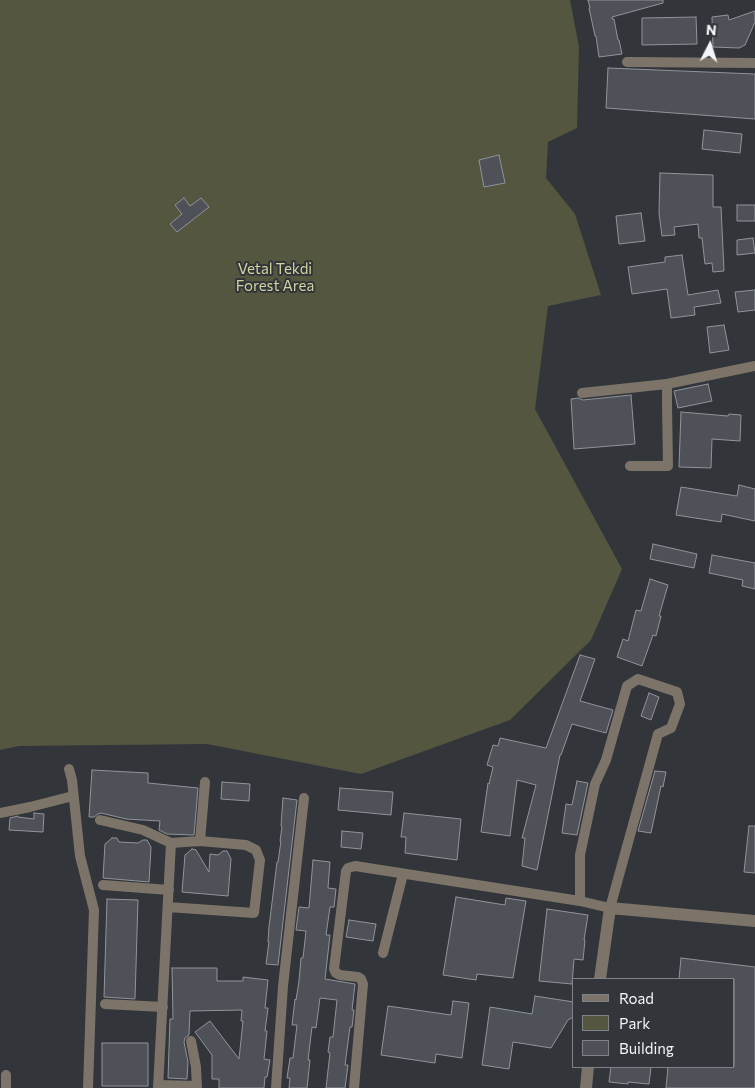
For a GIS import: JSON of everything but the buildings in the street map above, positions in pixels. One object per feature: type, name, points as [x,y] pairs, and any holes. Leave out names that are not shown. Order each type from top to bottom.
[{"type":"street","points":[[627,62],[755,63]]},
{"type":"street","points":[[582,392],[668,384],[755,366]]},
{"type":"street","points":[[630,466],[668,466],[668,384]]},
{"type":"street","points":[[580,901],[580,855],[595,784],[606,760],[627,686],[638,680],[677,692],[680,704],[671,728],[658,734],[610,908],[600,978]]},
{"type":"street","points":[[69,769],[72,780],[80,856],[94,910],[88,1088]]},
{"type":"street","points":[[200,841],[205,782]]},
{"type":"street","points":[[0,812],[30,807],[73,796]]},
{"type":"street","points":[[276,1088],[283,986],[304,798]]},
{"type":"street","points":[[100,820],[143,830],[172,843],[200,841],[246,845],[256,850],[260,860],[254,913],[168,907]]},
{"type":"street","points":[[172,843],[158,1086],[197,1087],[191,1041]]},
{"type":"street","points":[[354,1088],[363,984],[358,977],[340,975],[334,969],[346,871],[348,868],[356,866],[580,901],[610,908],[755,921]]},
{"type":"street","points":[[382,953],[403,874]]},
{"type":"street","points":[[103,885],[169,890]]},
{"type":"street","points":[[105,1004],[163,1007]]},
{"type":"street","points":[[586,1088],[588,1068]]},
{"type":"street","points":[[6,1075],[6,1088]]},
{"type":"green space","name":"Vetal Tekdi Forest Area","points":[[0,0],[570,0],[579,47],[577,128],[548,142],[546,178],[575,214],[601,295],[548,306],[535,409],[622,569],[591,640],[510,720],[361,774],[207,744],[19,746],[0,750]]}]
